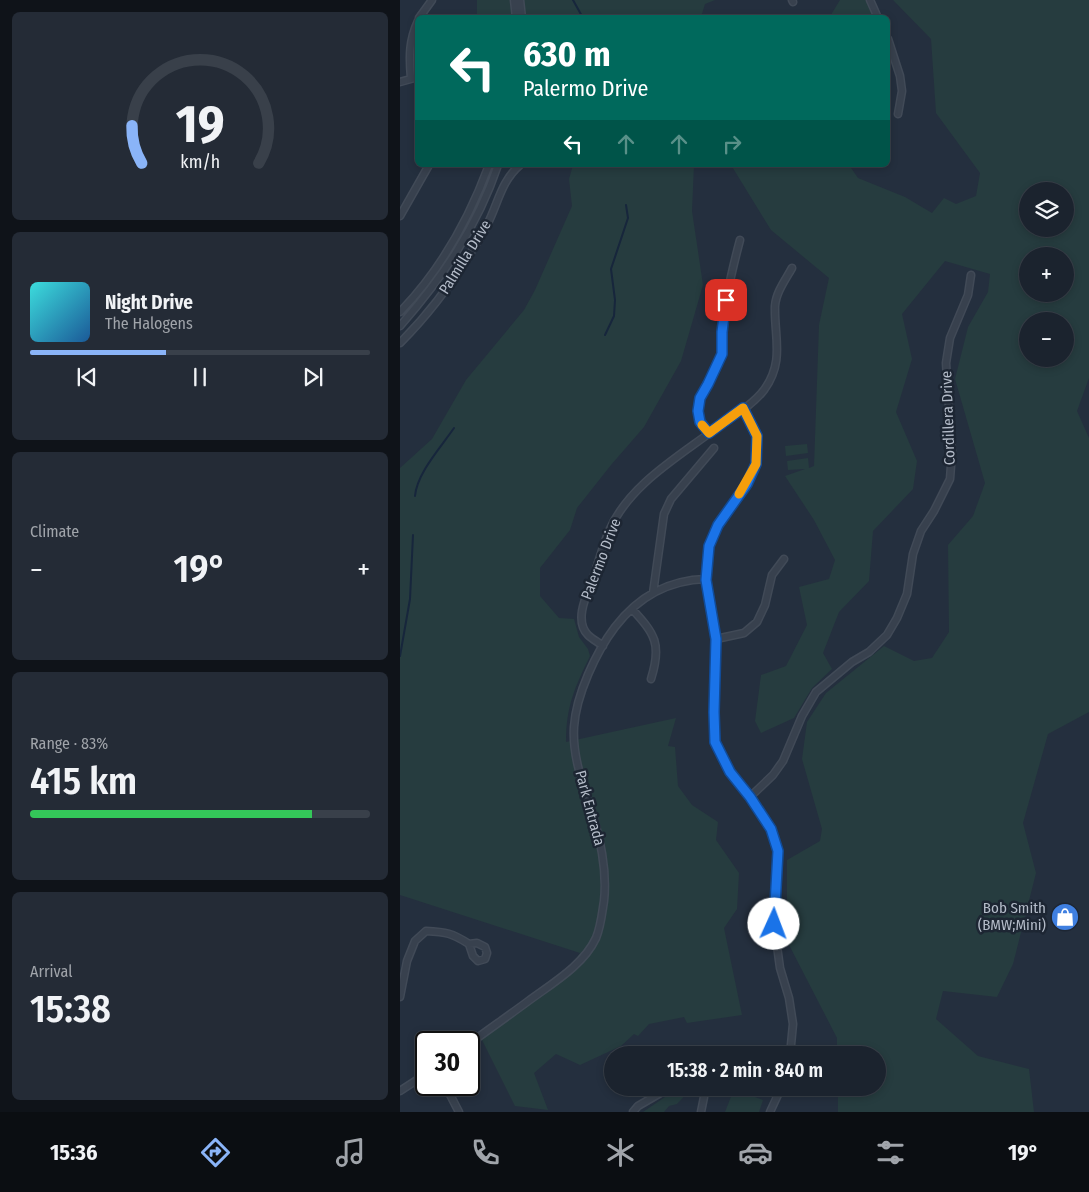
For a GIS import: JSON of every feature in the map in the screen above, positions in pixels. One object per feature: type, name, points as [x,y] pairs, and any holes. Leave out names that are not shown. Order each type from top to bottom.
[{"type":"street","points":[[421,15],[432,0]]},
{"type":"street","points":[[514,0],[516,15]]},
{"type":"street","points":[[520,0],[522,15]]},
{"type":"street","points":[[870,0],[877,15]]},
{"type":"street","points":[[400,82],[414,78],[409,56],[410,41],[415,28]]},
{"type":"street","points":[[890,45],[900,76],[902,92],[898,114]]},
{"type":"street","points":[[400,216],[428,167]]},
{"type":"street","points":[[400,312],[427,281],[456,238],[488,167]]},
{"type":"street","points":[[400,326],[436,283],[455,256],[474,221],[497,167]]},
{"type":"street","name":"Palmilla Drive","points":[[400,343],[460,270],[487,224],[504,184],[518,167]]},
{"type":"street","points":[[709,433],[700,422],[698,411],[700,398],[722,354],[722,332],[728,282],[740,240]]},
{"type":"street","name":"Palermo Drive","points":[[603,646],[587,634],[582,626],[582,615],[585,600],[609,531],[628,500],[645,482],[743,408],[763,390],[774,371],[778,350],[775,304],[781,287],[792,268]]},
{"type":"street","name":"Cordillera Drive","points":[[750,797],[773,775],[783,761],[802,716],[816,692],[852,662],[869,652],[887,634],[907,594],[915,547],[921,531],[934,511],[950,479],[952,452],[946,362],[950,338],[968,295],[971,276]]},
{"type":"street","points":[[743,408],[757,436],[756,464],[747,484],[718,525],[709,546],[706,580],[716,639],[715,742],[730,772],[750,797],[771,829],[778,851],[774,924],[780,968],[789,998],[793,1024],[791,1046]]},
{"type":"street","points":[[653,593],[664,514],[671,499],[714,448]]},
{"type":"street","points":[[716,639],[744,633],[756,622],[765,605],[772,575],[784,558]]},
{"type":"street","name":"Park Entrada","points":[[480,1036],[562,977],[581,959],[595,939],[600,927],[606,886],[605,871],[596,828],[576,758],[573,728],[576,706],[595,659],[620,621],[653,593],[678,582],[706,580]]},
{"type":"street","points":[[632,609],[650,628],[656,640],[655,667],[651,679]]},
{"type":"street","points":[[400,997],[407,961],[415,941],[426,932],[446,932],[469,944]]},
{"type":"street","points":[[401,1089],[415,1081]]},
{"type":"street","points":[[451,1096],[459,1112]]},
{"type":"street","points":[[633,1112],[638,1106],[655,1096]]},
{"type":"street","points":[[701,1112],[704,1096]]},
{"type":"street","points":[[770,1112],[777,1096]]},
{"type":"green space","points":[[477,0],[715,0],[705,4],[702,15],[477,15]]},
{"type":"green space","points":[[840,0],[869,0],[874,15],[831,15]]},
{"type":"green space","points":[[893,0],[1089,0],[1089,378],[1077,411],[1089,438],[1089,712],[1048,734],[1023,823],[1036,873],[1013,964],[997,997],[943,991],[936,1019],[978,1056],[1029,1069],[1034,1112],[838,1112],[838,1096],[886,1096],[886,1046],[837,1046],[837,1038],[787,941],[787,860],[820,841],[822,829],[802,759],[807,722],[826,693],[884,646],[914,661],[932,658],[949,632],[948,545],[973,516],[985,483],[955,379],[968,327],[988,292],[990,274],[945,261],[902,314],[912,359],[896,412],[917,461],[913,489],[873,531],[869,581],[839,612],[823,653],[832,669],[812,688],[794,718],[761,733],[755,721],[761,675],[786,666],[807,625],[799,587],[829,579],[835,560],[814,520],[785,476],[805,469],[788,470],[787,461],[808,458],[809,468],[814,466],[819,325],[829,278],[771,230],[732,167],[850,167],[858,178],[905,197],[932,213],[944,198],[956,204],[976,196],[980,173],[936,113],[931,39]]},
{"type":"green space","points":[[572,167],[694,167],[692,211],[703,285],[681,361],[644,427],[577,508],[570,530],[540,568],[540,596],[559,618],[574,619],[579,637],[588,649],[590,656],[572,697],[566,729],[566,742],[676,718],[668,746],[675,747],[678,786],[692,805],[718,822],[716,840],[739,873],[737,909],[724,928],[742,1015],[687,1023],[684,1017],[649,1024],[638,1036],[634,1034],[621,1046],[604,1046],[604,1054],[580,1065],[556,1054],[534,1073],[548,1110],[515,1106],[480,1036],[562,977],[580,953],[400,895],[400,468],[432,439],[466,380],[524,310],[535,290],[572,206],[569,179]]},
{"type":"green space","points":[[807,444],[808,453],[786,456],[785,446]]},
{"type":"green space","points":[[684,1096],[677,1104],[669,1106],[664,1112],[643,1112],[665,1097]]},
{"type":"green space","points":[[731,1096],[752,1096],[763,1100],[759,1112],[725,1112]]},
{"type":"waterway","points":[[573,0],[581,15]]},
{"type":"waterway","points":[[605,335],[614,316],[615,300],[611,269],[628,218],[626,205]]},
{"type":"waterway","points":[[415,496],[420,478],[425,469],[454,428]]},
{"type":"waterway","points":[[400,656],[410,599],[413,535]]},
{"type":"slow traffic","points":[[702,425],[709,433],[743,408],[757,436],[756,464],[747,484],[739,494]]},
{"type":"place","name":"Bob Smith (BMW;Mini)","points":[[1065,917]]},
{"type":"route","points":[[726,300],[722,332],[722,354],[700,398],[698,411],[700,422],[709,433],[743,408],[757,436],[756,464],[747,484],[718,525],[709,546],[706,580],[716,639],[715,742],[730,772],[761,812],[771,829],[778,851],[774,924]]}]
